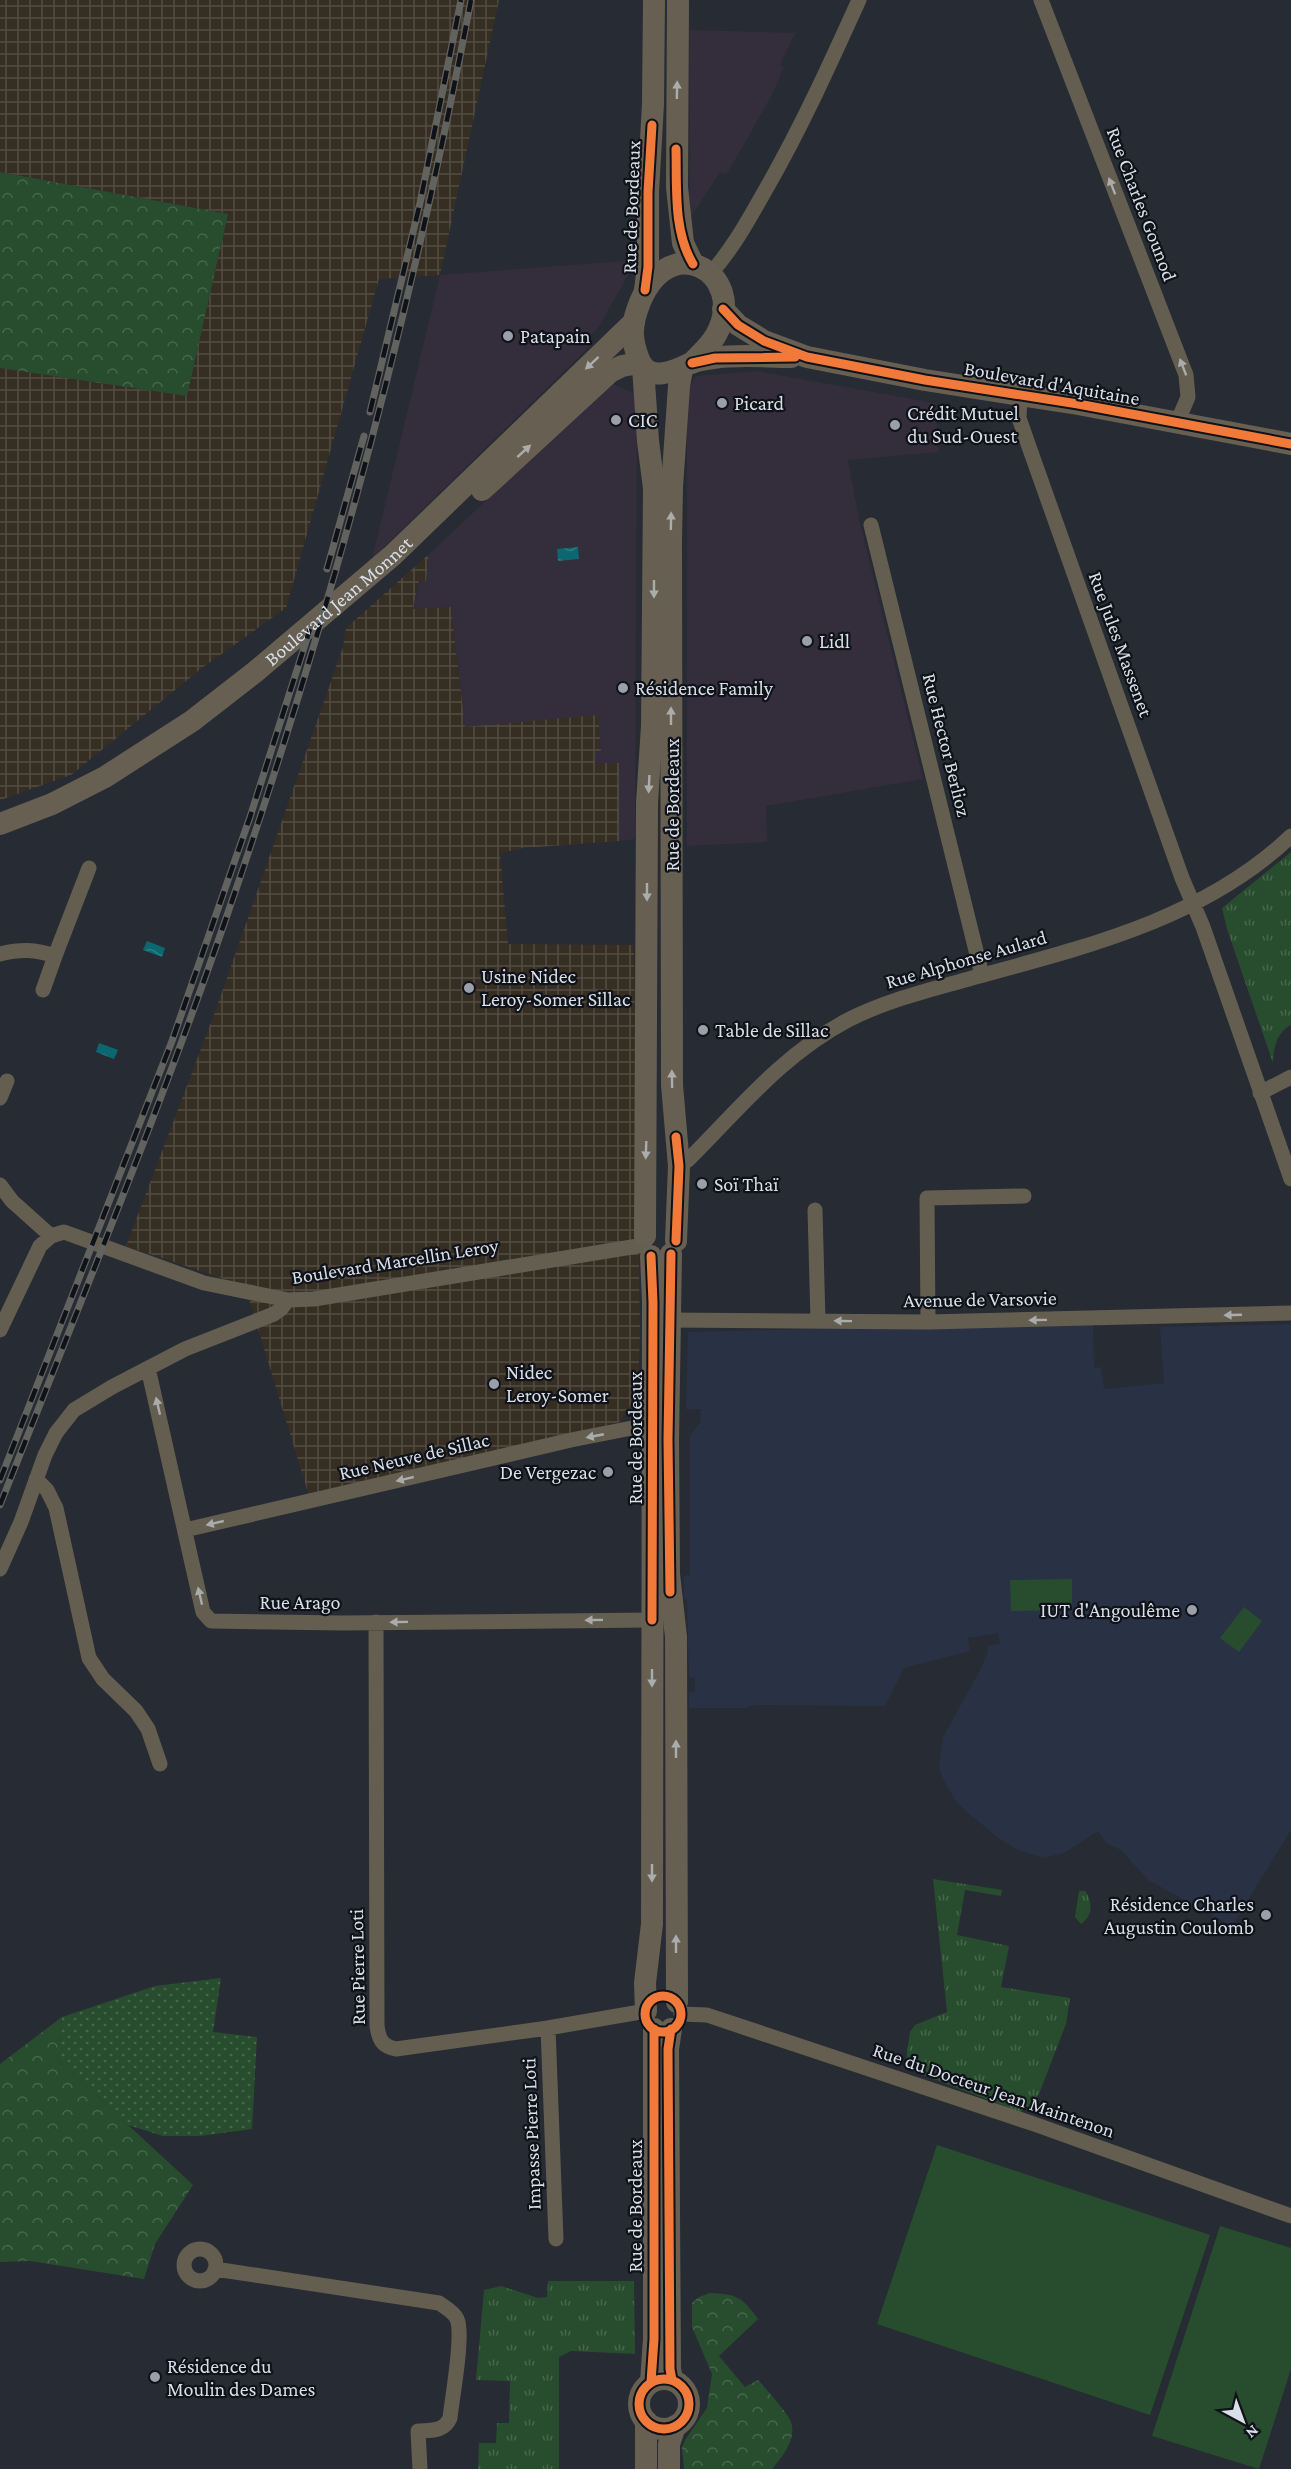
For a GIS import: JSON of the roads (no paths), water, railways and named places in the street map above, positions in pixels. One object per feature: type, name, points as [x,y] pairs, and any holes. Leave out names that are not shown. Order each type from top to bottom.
[{"type":"main road","name":"Rue de Bordeaux","points":[[645,290],[648,267],[654,0]]},
{"type":"main road","points":[[0,839],[112,788],[201,728],[610,372],[622,366],[641,365],[654,373],[664,375],[687,366],[716,336],[723,309],[723,297],[683,243],[677,187],[678,0]]},
{"type":"main road","points":[[641,365],[634,345],[632,329],[645,290],[656,274],[674,265],[702,269]]},
{"type":"main road","name":"Boulevard d'Aquitaine","points":[[723,309],[738,326],[764,342],[807,357],[1291,444]]},
{"type":"main road","name":"Boulevard Jean Monnet","points":[[358,592],[634,321]]},
{"type":"main road","name":"Boulevard d'Aquitaine","points":[[687,366],[715,358],[807,357]]},
{"type":"main road","name":"Rue de Bordeaux","points":[[641,365],[654,488],[652,726],[647,803],[648,1092],[644,1194],[657,1246],[669,1320],[669,1574],[676,1638],[666,2017],[670,2369],[662,2381]]},
{"type":"main road","name":"Rue de Bordeaux","points":[[666,2017],[645,1983],[652,1924],[653,1302],[657,1246],[679,1166],[672,1085],[671,541],[679,386],[687,366]]},
{"type":"main road","name":"Boulevard Jean Monnet","points":[[0,824],[52,804],[105,777],[256,678]]},
{"type":"main road","points":[[669,2469],[669,2444],[675,2426],[685,2416],[689,2402],[684,2389],[662,2381],[642,2393],[639,2399],[641,2415],[656,2428],[675,2426]]},
{"type":"main road","points":[[646,2421],[646,2469]]},
{"type":"street","points":[[702,269],[732,249],[816,96],[859,0]]},
{"type":"street","name":"Rue Charles Gounod","points":[[1041,0],[1186,375],[1188,397],[1177,423]]},
{"type":"street","name":"Rue Jules Massenet","points":[[1020,395],[1019,418],[1291,1179]]},
{"type":"street","name":"Rue Hector Berlioz","points":[[871,525],[982,975]]},
{"type":"street","name":"Rue Alphonse Aulard","points":[[679,1166],[694,1154],[773,1072],[792,1055],[823,1034],[877,1007],[1100,941],[1193,904],[1255,867],[1291,836]]},
{"type":"street","points":[[43,990],[89,868]]},
{"type":"street","points":[[0,954],[18,949],[55,956]]},
{"type":"street","points":[[1260,1093],[1291,1077]]},
{"type":"street","points":[[0,1098],[7,1081]]},
{"type":"street","points":[[0,1185],[12,1201],[51,1236],[40,1246],[32,1260],[0,1330]]},
{"type":"street","points":[[928,1322],[927,1198],[1024,1196]]},
{"type":"street","points":[[815,1210],[818,1321]]},
{"type":"street","name":"Boulevard Marcellin Leroy","points":[[51,1236],[64,1232],[204,1284],[288,1300],[314,1299],[657,1246]]},
{"type":"street","points":[[0,1569],[56,1433],[75,1410],[185,1349],[274,1314],[281,1310],[288,1300]]},
{"type":"street","name":"Avenue de Varsovie","points":[[669,1320],[928,1322],[1291,1313]]},
{"type":"street","name":"Rue Arago","points":[[148,1368],[203,1612],[211,1621],[652,1620]]},
{"type":"street","name":"Rue Neuve de Sillac","points":[[185,1530],[571,1440],[652,1424]]},
{"type":"street","points":[[36,1479],[47,1490],[56,1508],[89,1658],[103,1679],[136,1711],[148,1729],[160,1764]]},
{"type":"street","name":"Rue Pierre Loti","points":[[376,1622],[377,2026],[379,2039],[384,2045],[396,2049],[548,2028],[666,2017]]},
{"type":"street","name":"Rue du Docteur Jean Maintenon","points":[[666,2017],[707,2015],[1034,2124],[1291,2216]]},
{"type":"street","name":"Impasse Pierre Loti","points":[[548,2028],[556,2239]]},
{"type":"street","points":[[215,2269],[439,2303],[451,2311],[457,2318],[459,2333],[450,2418],[447,2425],[440,2430],[418,2431],[420,2469]]},
{"type":"water","points":[[578,547],[579,559],[558,561],[557,549]]},
{"type":"water","points":[[147,941],[165,948],[162,957],[143,950]]},
{"type":"water","points":[[99,1043],[118,1050],[114,1059],[96,1052]]},
{"type":"railway","points":[[370,412],[420,203],[461,0]]},
{"type":"railway","points":[[0,1505],[197,1000],[298,699],[332,584],[394,352],[422,235],[471,0]]},
{"type":"railway","points":[[327,569],[364,436]]},
{"type":"railway","points":[[0,1480],[172,1041],[250,817],[310,629]]},
{"type":"place","name":"Patapain","points":[[508,336]]},
{"type":"place","name":"Picard","points":[[722,403]]},
{"type":"place","name":"CIC","points":[[616,420]]},
{"type":"place","name":"Crédit Mutuel du Sud-Ouest","points":[[895,425]]},
{"type":"place","name":"Lidl","points":[[807,641]]},
{"type":"place","name":"Résidence Family","points":[[623,688]]},
{"type":"place","name":"Usine Nidec Leroy-Somer Sillac","points":[[469,988]]},
{"type":"place","name":"Table de Sillac","points":[[703,1030]]},
{"type":"place","name":"Soï Thaï","points":[[702,1184]]},
{"type":"place","name":"Nidec Leroy-Somer","points":[[494,1384]]},
{"type":"place","name":"De Vergezac","points":[[608,1472]]},
{"type":"place","name":"IUT d'Angoulême","points":[[1192,1610]]},
{"type":"place","name":"Résidence Charles Augustin Coulomb","points":[[1266,1915]]},
{"type":"place","name":"Résidence du Moulin des Dames","points":[[155,2377]]}]
